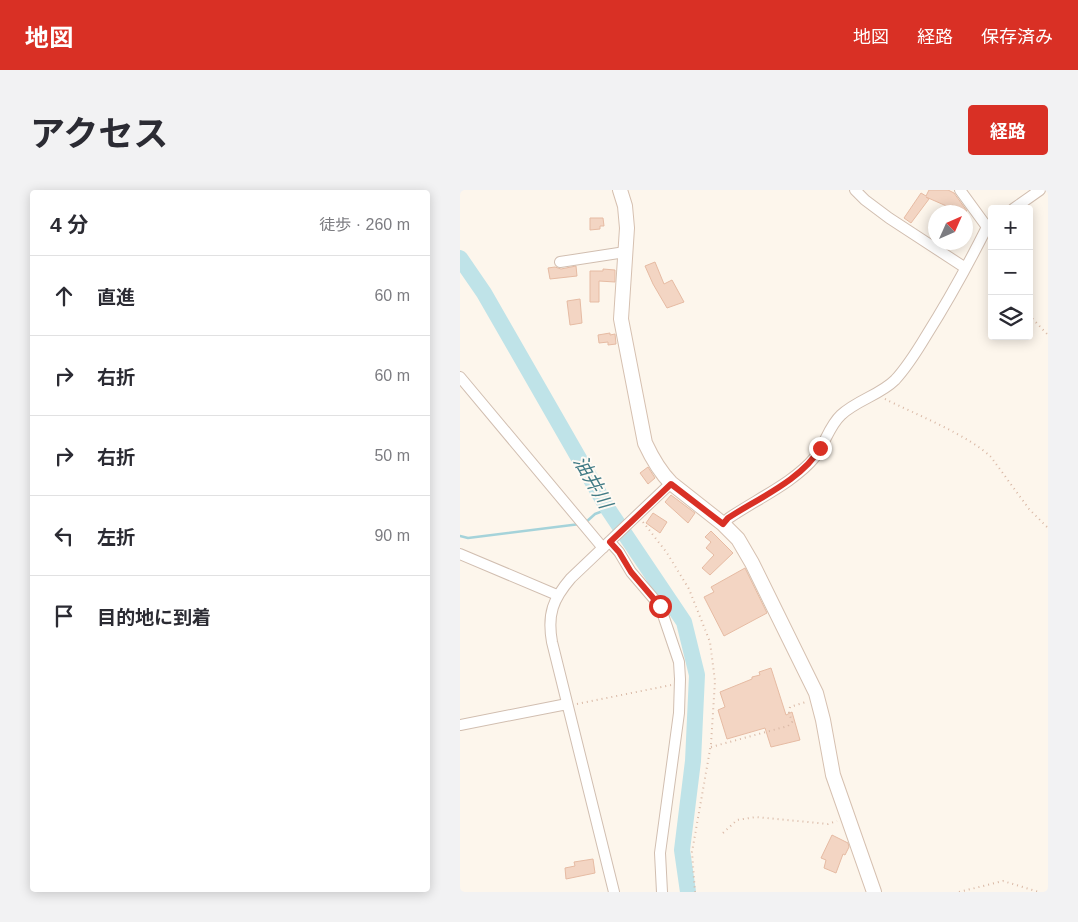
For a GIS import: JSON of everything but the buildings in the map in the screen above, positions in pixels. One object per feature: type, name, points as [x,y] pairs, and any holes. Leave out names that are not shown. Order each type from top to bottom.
[{"type":"street","points":[[620,190],[625,206],[627,228],[621,320],[645,443],[652,460],[671,484],[723,524],[738,539],[752,563],[817,698],[833,775],[874,892]]},
{"type":"street","points":[[855,190],[889,218],[964,268]]},
{"type":"street","points":[[960,190],[988,224]]},
{"type":"street","points":[[1019,205],[1040,190]]},
{"type":"street","points":[[723,524],[728,518],[798,472],[815,456],[837,419],[848,409],[894,381],[937,319],[988,227]]},
{"type":"street","points":[[560,262],[625,252]]},
{"type":"street","points":[[460,376],[583,524],[610,541],[631,572],[660,606],[679,662],[680,683],[679,714],[660,853],[662,892]]},
{"type":"street","points":[[614,892],[567,705],[550,632],[550,622],[557,595],[571,578],[671,484]]},
{"type":"street","points":[[460,554],[557,595]]},
{"type":"street","points":[[460,725],[567,705]]},
{"type":"path","points":[[1033,319],[1048,335]]},
{"type":"path","points":[[874,394],[952,432],[983,450],[1029,509],[1048,528]]},
{"type":"path","points":[[638,514],[667,553],[689,589],[710,642],[715,681],[711,747],[692,852],[695,892]]},
{"type":"path","points":[[567,705],[680,683]]},
{"type":"path","points":[[711,747],[788,726],[792,722],[789,712],[790,708],[817,698]]},
{"type":"path","points":[[723,833],[737,820],[756,817],[828,824],[848,818]]},
{"type":"path","points":[[959,892],[1003,881],[1038,892]]},
{"type":"waterway","name":"油井川","points":[[460,258],[484,293],[608,509],[684,622],[697,675],[693,761],[682,850],[688,892]]},
{"type":"waterway","points":[[585,523],[595,514],[608,509]]},
{"type":"waterway","points":[[460,536],[468,538],[580,524]]},
{"type":"route","points":[[660,606],[631,572],[619,552],[610,542],[638,514],[671,484],[723,524],[728,518],[775,489],[798,472],[815,456],[820,448]]}]
